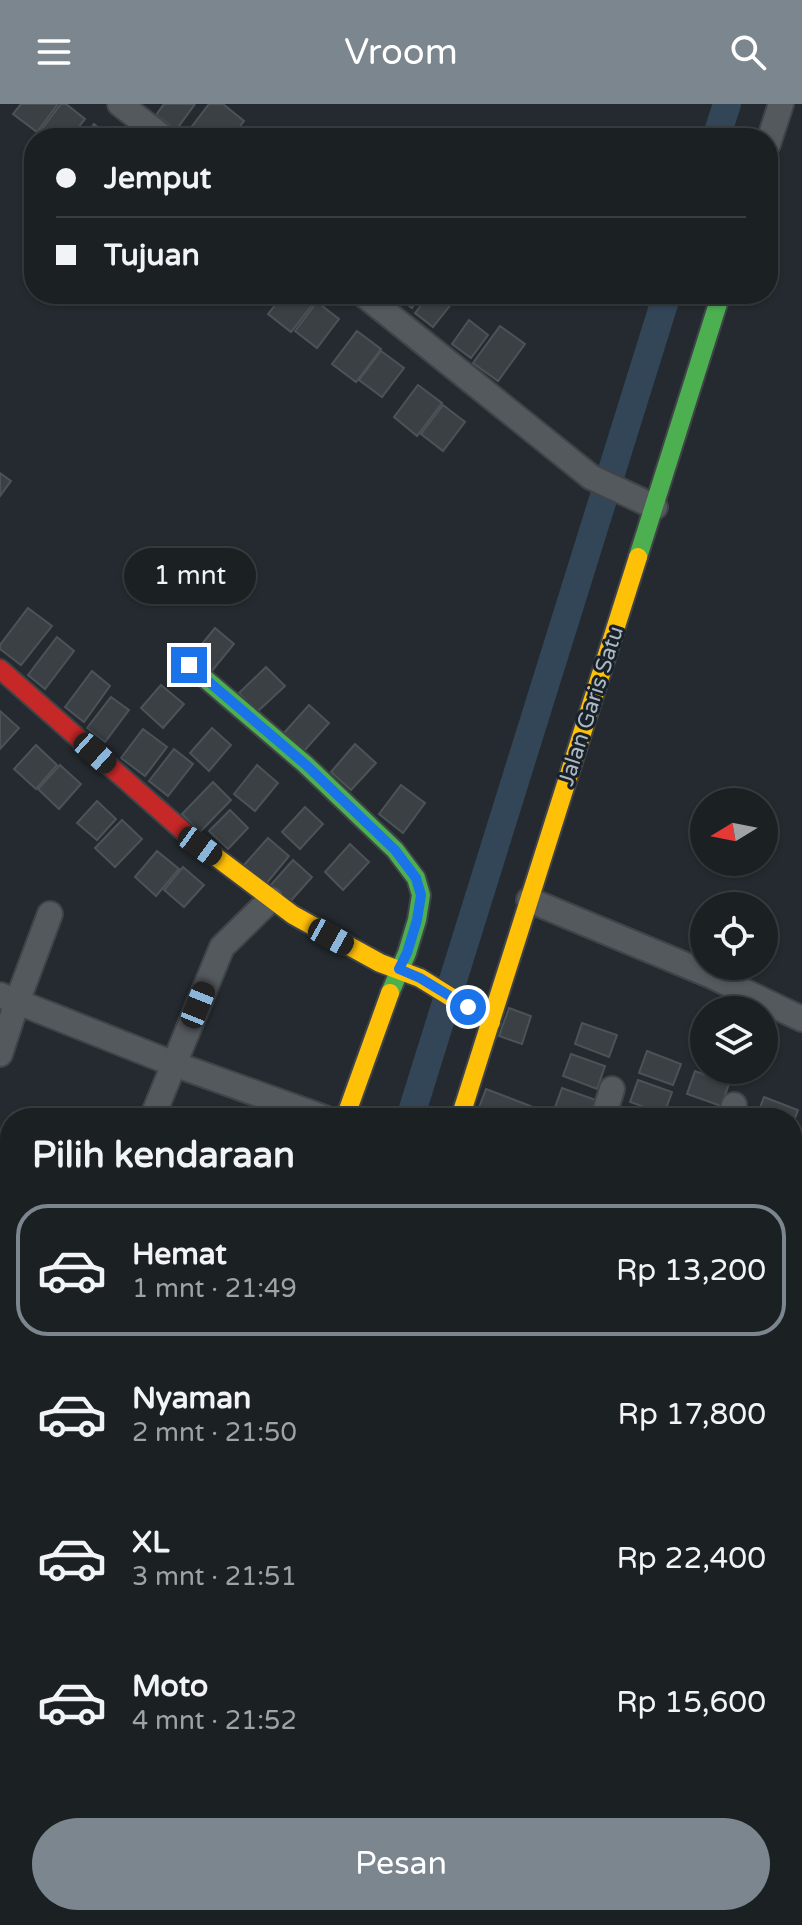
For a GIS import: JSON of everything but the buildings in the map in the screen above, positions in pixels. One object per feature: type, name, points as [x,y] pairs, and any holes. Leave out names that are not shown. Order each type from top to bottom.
[{"type":"street","points":[[120,104],[151,128]]},
{"type":"street","points":[[773,128],[781,104]]},
{"type":"street","points":[[375,304],[591,477],[648,504]]},
{"type":"street","name":"Jalan Garis Satu","points":[[463,1108],[648,504],[718,304]]},
{"type":"street","points":[[189,665],[305,764],[395,850],[416,878],[421,895],[417,920],[349,1108]]},
{"type":"street","points":[[0,669],[200,846],[293,915],[380,963],[420,978],[491,1022]]},
{"type":"street","points":[[156,1108],[222,947],[271,899]]},
{"type":"street","points":[[529,900],[712,976],[802,1019]]},
{"type":"street","points":[[0,1054],[8,999],[50,914]]},
{"type":"street","points":[[8,999],[297,1108]]},
{"type":"street","points":[[606,1108],[612,1089]]},
{"type":"waterway","points":[[719,128],[727,104]]},
{"type":"waterway","points":[[413,1108],[664,304]]},
{"type":"traffic: fast","points":[[638,557],[718,304]]},
{"type":"traffic: fast","points":[[189,665],[305,764],[395,850],[416,878],[421,895],[417,920],[390,993]]},
{"type":"traffic: slow","points":[[463,1108],[638,557]]},
{"type":"traffic: slow","points":[[191,838],[293,915],[380,963],[420,978],[491,1022]]},
{"type":"traffic: slow","points":[[349,1108],[390,993]]},
{"type":"traffic: jam","points":[[0,669],[191,838]]},
{"type":"route","points":[[189,665],[305,764],[395,850],[416,878],[421,895],[417,920],[399,969],[468,1007]]}]
